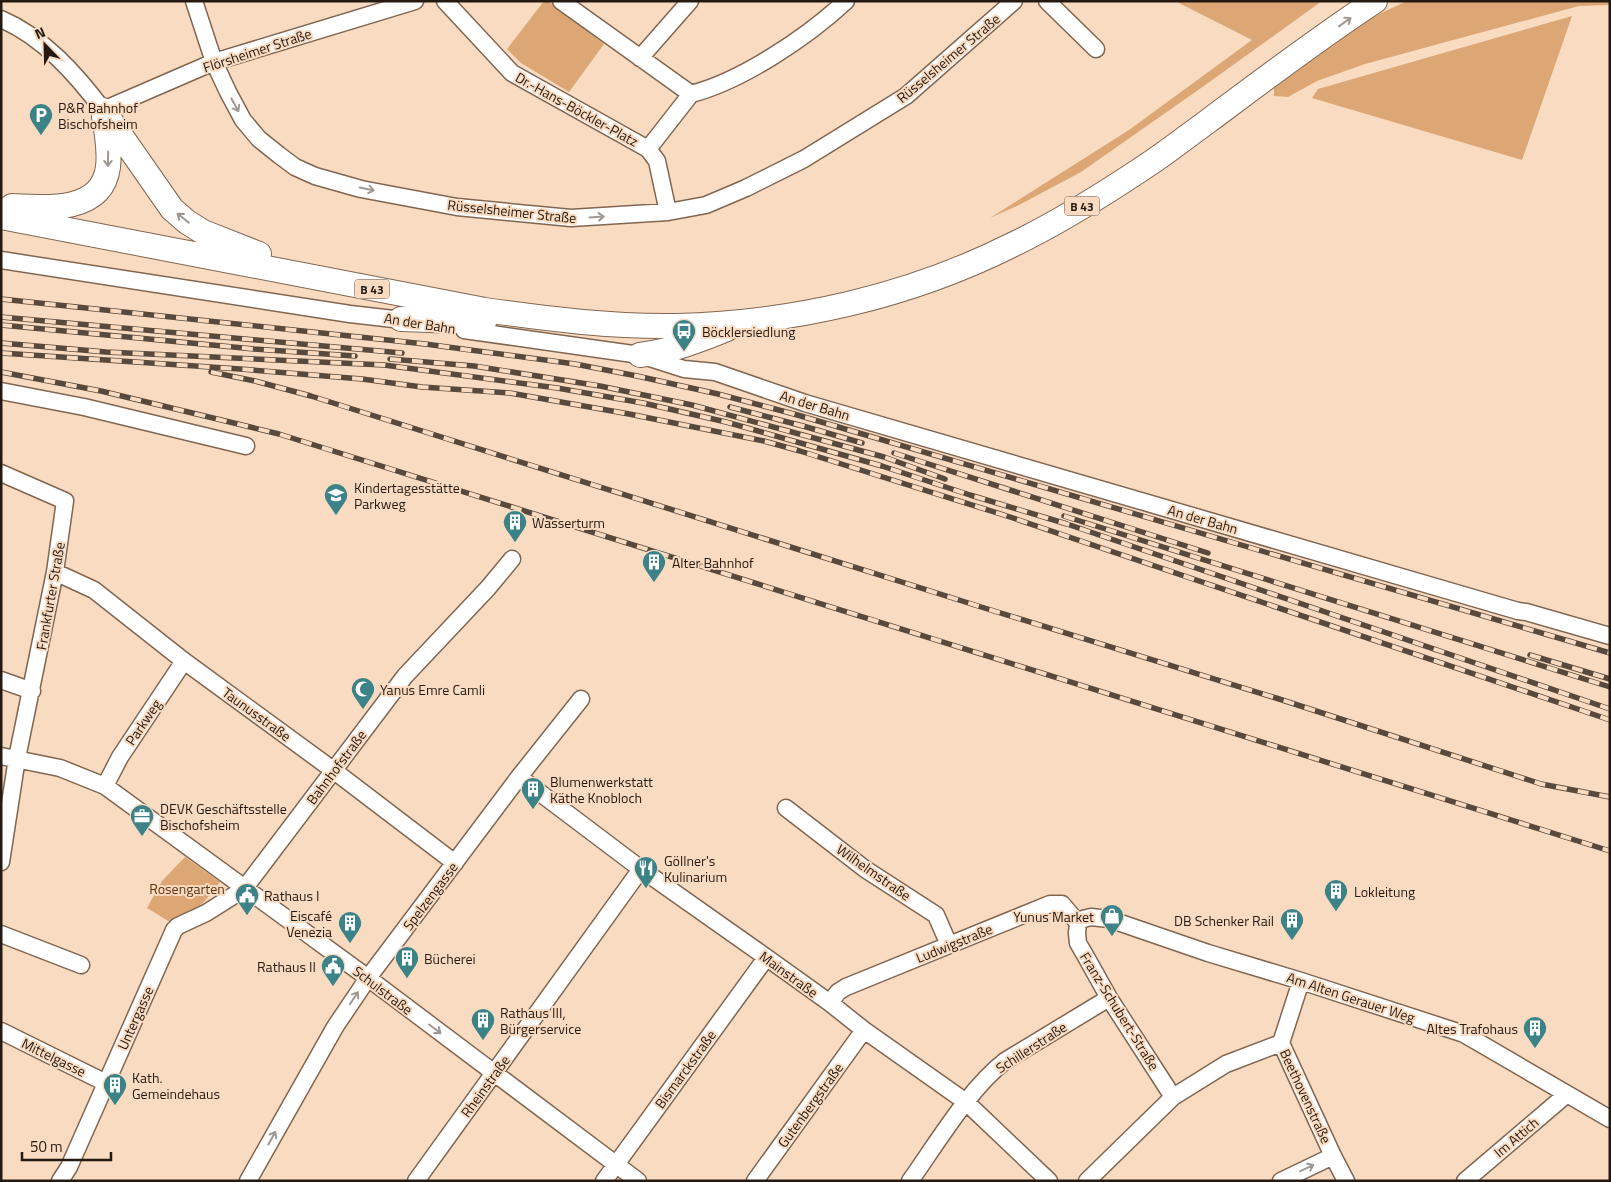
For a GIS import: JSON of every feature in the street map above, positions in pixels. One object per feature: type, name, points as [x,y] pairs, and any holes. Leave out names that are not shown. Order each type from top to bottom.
[{"type":"highway","name":"B 43","points":[[4,209],[259,254],[469,296],[562,310],[645,314],[736,311],[786,305],[853,292],[919,272],[1003,237],[1060,206],[1139,156],[1345,1]]},
{"type":"highway","name":"B 43","points":[[4,209],[485,310],[546,318],[632,325],[674,326],[747,321],[810,312],[878,297],[947,273],[1011,246],[1045,228],[1147,166],[1270,75],[1375,1]]},
{"type":"highway","points":[[103,110],[172,209],[204,232],[259,254]]},
{"type":"highway","points":[[4,209],[47,209],[67,206],[80,202],[94,194],[101,187],[108,169],[108,147],[103,110]]},
{"type":"highway","points":[[401,320],[492,322],[546,318]]},
{"type":"highway","points":[[640,355],[662,352],[692,343],[747,321]]},
{"type":"street","name":"Rüsselsheimer Straße","points":[[194,1],[214,62],[244,120],[259,139],[295,167],[315,176],[361,188],[457,207],[571,218],[668,212],[706,204],[746,188],[804,159],[906,96],[1014,1]]},
{"type":"street","name":"Flörsheimer Straße","points":[[103,110],[214,62],[415,1]]},
{"type":"street","name":"Dr.-Hans-Böckler-Platz","points":[[446,1],[512,73],[648,149],[657,161],[668,212]]},
{"type":"street","points":[[561,1],[691,94],[712,89],[758,64],[805,35],[846,1]]},
{"type":"street","points":[[640,58],[690,1]]},
{"type":"street","points":[[1047,1],[1096,49]]},
{"type":"street","points":[[8,22],[31,36],[66,68],[89,91],[103,110]]},
{"type":"street","name":"Dr.-Hans-Böckler-Platz","points":[[648,149],[691,94]]},
{"type":"street","name":"An der Bahn","points":[[1,260],[350,314],[640,355],[684,369],[715,372],[814,405],[1499,606],[1610,636]]},
{"type":"street","points":[[1,391],[84,407],[246,446]]},
{"type":"street","name":"Frankfurter Straße","points":[[1,473],[66,501],[55,572],[32,690],[9,757],[1,862]]},
{"type":"street","name":"Bahnhofstraße","points":[[244,889],[405,676],[488,588],[512,559]]},
{"type":"street","name":"Taunusstraße","points":[[55,572],[94,590],[184,661],[333,770],[455,863]]},
{"type":"street","name":"Parkweg","points":[[106,786],[120,757],[184,661]]},
{"type":"street","points":[[1,680],[32,690]]},
{"type":"street","name":"Spelzengasse","points":[[248,1181],[335,1027],[368,978],[519,777],[581,699]]},
{"type":"street","name":"Schulstraße","points":[[9,757],[60,768],[106,786],[244,889],[368,978],[638,1181]]},
{"type":"street","name":"Mainstraße","points":[[519,777],[641,869],[966,1102],[1049,1181]]},
{"type":"street","name":"Wilhelmstraße","points":[[786,808],[865,868],[936,915],[949,945]]},
{"type":"street","name":"Rheinstraße","points":[[416,1181],[641,869]]},
{"type":"street","name":"Untergasse","points":[[60,1181],[69,1167],[174,930],[178,926],[206,913],[244,889]]},
{"type":"street","name":"Ludwigstraße","points":[[830,1003],[838,992],[846,987],[1050,904],[1062,904],[1078,923]]},
{"type":"street","name":"Am Alten Gerauer Weg","points":[[1078,923],[1083,919],[1092,917],[1109,919],[1208,953],[1302,981],[1464,1034],[1610,1119]]},
{"type":"street","name":"Franz-Schubert-Straße","points":[[1078,923],[1078,943],[1109,998],[1173,1097]]},
{"type":"street","points":[[1,934],[82,965]]},
{"type":"street","name":"Bismarckstraße","points":[[604,1181],[766,958]]},
{"type":"street","name":"Beethovenstraße","points":[[1302,981],[1281,1043],[1346,1181]]},
{"type":"street","name":"Schillerstraße","points":[[910,1181],[966,1102],[992,1071],[1005,1061],[1109,998]]},
{"type":"street","name":"Gutenbergstraße","points":[[755,1181],[864,1030]]},
{"type":"street","name":"Mittelgasse","points":[[1,1031],[106,1083]]},
{"type":"street","points":[[1087,1181],[1173,1097],[1226,1064],[1281,1043]]},
{"type":"street","name":"Im Attich","points":[[1465,1181],[1568,1094]]},
{"type":"street","points":[[1281,1181],[1333,1156]]},
{"type":"green space","points":[[544,1],[548,1],[604,44],[569,92],[521,63],[507,49]]},
{"type":"green space","points":[[1175,1],[1322,1],[1081,172],[990,218],[1129,130],[1252,40]]},
{"type":"green space","points":[[1407,1],[1610,1],[1610,5],[1579,6],[1365,64],[1317,81],[1288,97],[1274,96],[1274,85],[1348,32],[1377,15]]},
{"type":"green space","points":[[1572,16],[1522,160],[1312,98],[1318,89]]},
{"type":"green space","name":"Rosengarten","points":[[185,857],[220,882],[199,907],[187,915],[170,922],[147,908],[162,881]]},
{"type":"railway","points":[[1,299],[425,344],[575,364],[637,376],[718,394],[794,414],[1610,653]]},
{"type":"railway","points":[[1,317],[402,353]]},
{"type":"railway","points":[[1,325],[254,349],[355,356]]},
{"type":"railway","points":[[1,343],[106,352],[384,365],[557,388],[643,403],[726,422],[882,466],[1067,524],[1610,709]]},
{"type":"railway","points":[[1,353],[240,369],[362,379],[422,387],[510,393],[764,441],[1007,516],[1610,720]]},
{"type":"railway","points":[[390,359],[474,366],[600,386],[692,405],[884,457],[945,479]]},
{"type":"railway","points":[[1,372],[101,391],[279,434],[1610,851]]},
{"type":"railway","points":[[211,372],[255,381],[311,396],[1276,698],[1541,784],[1610,797]]},
{"type":"railway","points":[[730,407],[862,443]]},
{"type":"railway","points":[[894,453],[1208,553]]},
{"type":"railway","points":[[1064,516],[1610,687]]},
{"type":"railway","points":[[1530,655],[1610,679]]},
{"type":"place","name":"P&R Bahnhof Bischofsheim","points":[[41,136]]},
{"type":"place","name":"Böcklersiedlung","points":[[684,352]]},
{"type":"place","name":"Kindertagesstätte Parkweg","points":[[336,516]]},
{"type":"place","name":"Wasserturm","points":[[515,543]]},
{"type":"place","name":"Alter Bahnhof","points":[[654,583]]},
{"type":"place","name":"Yanus Emre Camli","points":[[363,710]]},
{"type":"place","name":"Blumenwerkstatt Käthe Knobloch","points":[[533,810]]},
{"type":"place","name":"DEVK Geschäftsstelle Bischofsheim","points":[[142,837]]},
{"type":"place","name":"Göllner's Kulinarium","points":[[646,889]]},
{"type":"place","name":"Lokleitung","points":[[1336,912]]},
{"type":"place","name":"Rathaus I","points":[[247,916]]},
{"type":"place","name":"Yunus Market","points":[[1112,937]]},
{"type":"place","name":"DB Schenker Rail","points":[[1292,941]]},
{"type":"place","name":"Eiscafé Venezia","points":[[350,944]]},
{"type":"place","name":"Bücherei","points":[[407,979]]},
{"type":"place","name":"Rathaus II","points":[[333,987]]},
{"type":"place","name":"Rathaus III, Bürgerservice","points":[[483,1041]]},
{"type":"place","name":"Altes Trafohaus","points":[[1535,1049]]},
{"type":"place","name":"Kath. Gemeindehaus","points":[[115,1106]]}]
